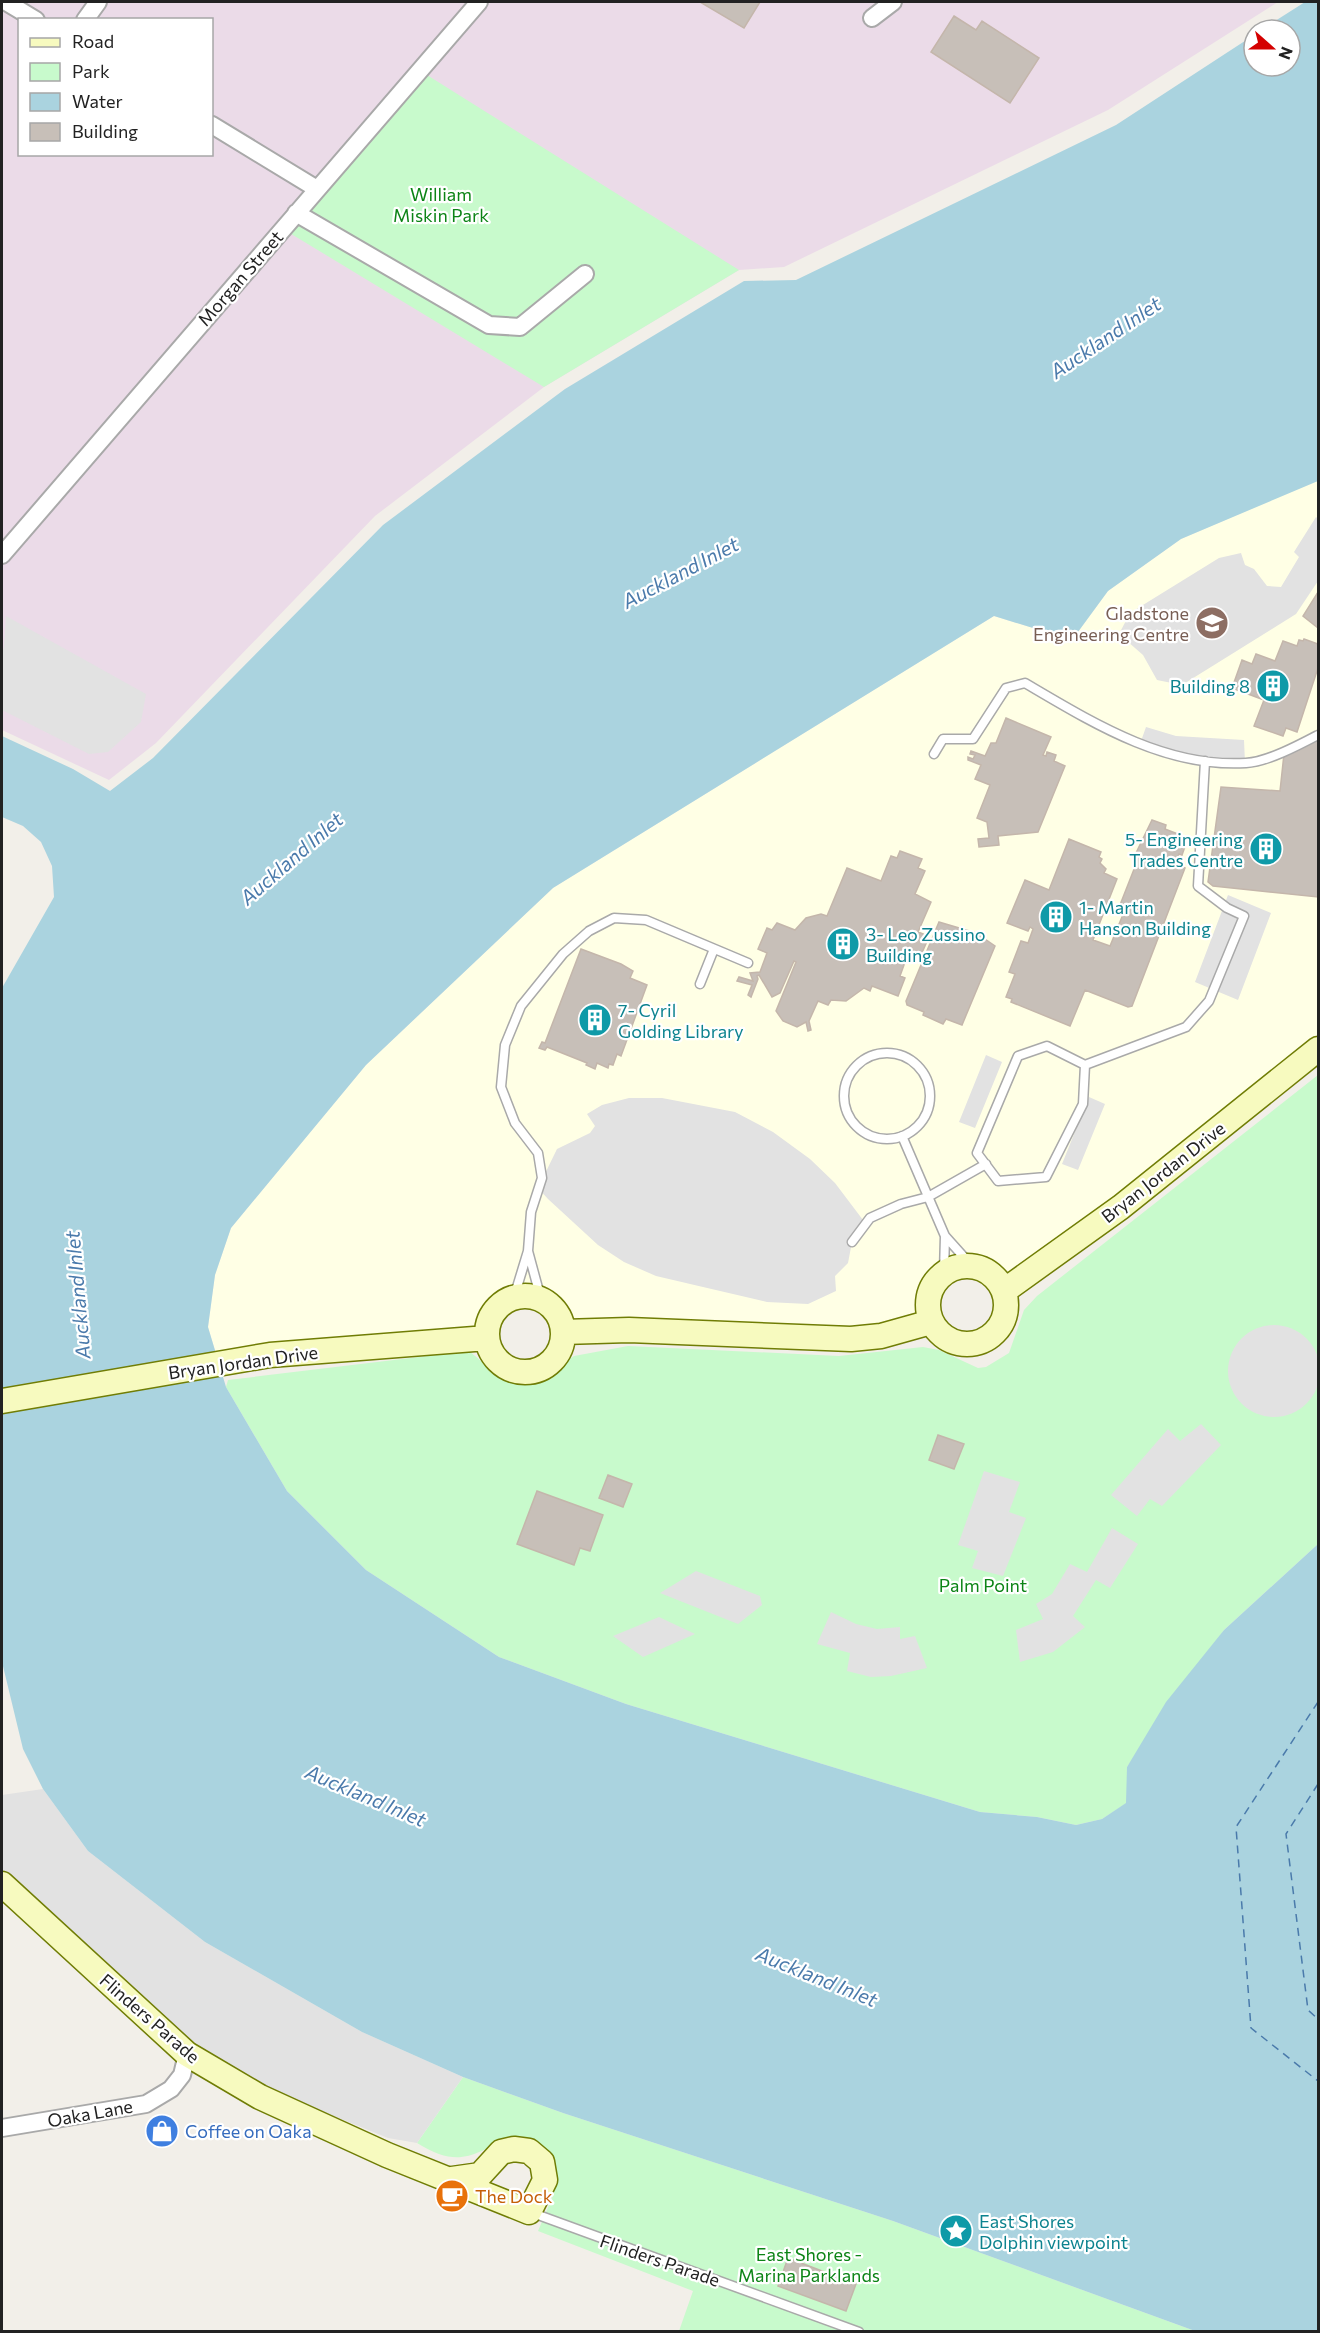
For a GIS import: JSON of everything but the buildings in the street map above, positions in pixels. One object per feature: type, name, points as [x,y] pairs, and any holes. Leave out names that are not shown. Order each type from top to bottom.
[{"type":"main road","name":"Bryan Jordan Drive","points":[[1004,1291],[1121,1207],[1318,1049]]},
{"type":"main road","points":[[971,1265],[991,1274],[1004,1291],[1005,1313],[995,1333],[986,1340],[967,1344],[948,1340],[938,1333],[931,1322],[927,1308],[928,1294],[934,1282],[944,1272],[957,1266],[971,1265]]},
{"type":"main road","points":[[527,1296],[541,1299],[556,1313],[563,1332],[561,1345],[555,1356],[546,1365],[528,1371],[509,1369],[498,1361],[490,1350],[487,1338],[488,1324],[494,1312],[514,1297],[527,1296]]},
{"type":"main road","points":[[563,1332],[629,1330],[851,1339],[881,1336],[931,1322]]},
{"type":"main road","name":"Bryan Jordan Drive","points":[[2,1401],[270,1355],[487,1338]]},
{"type":"main road","name":"Flinders Parade","points":[[2,1884],[187,2054],[260,2097],[387,2155],[529,2212]]},
{"type":"main road","points":[[452,2180],[480,2175],[501,2152],[514,2149],[529,2151],[542,2162],[545,2180],[529,2212]]},
{"type":"street","points":[[6,2],[33,18]]},
{"type":"street","points":[[86,18],[98,2]]},
{"type":"street","name":"Morgan Street","points":[[2,555],[479,2]]},
{"type":"street","points":[[872,18],[893,2]]},
{"type":"street","points":[[213,126],[317,189]]},
{"type":"street","points":[[296,213],[489,325],[520,327],[585,274]]},
{"type":"street","name":"Oaka Lane","points":[[2,2128],[146,2103],[171,2089],[182,2075],[187,2054]]},
{"type":"lane","points":[[934,754],[943,739],[973,739],[1006,688],[1025,683],[1086,719],[1130,740],[1157,751],[1205,761],[1248,764],[1288,750],[1318,735]]},
{"type":"lane","points":[[1085,1065],[1083,1104],[1046,1177],[998,1181],[977,1153],[1018,1056],[1047,1047],[1085,1065],[1186,1027],[1209,1001],[1244,916],[1227,908],[1198,886],[1205,761]]},
{"type":"lane","points":[[514,1297],[528,1251],[531,1212],[542,1178],[538,1152],[515,1123],[501,1087],[505,1044],[521,1006],[563,954],[589,930],[614,918],[646,920],[748,963]]},
{"type":"lane","points":[[700,984],[714,949]]},
{"type":"lane","points":[[887,1052],[902,1054],[915,1062],[924,1073],[929,1088],[929,1102],[924,1117],[915,1129],[902,1136],[889,1139],[862,1132],[852,1122],[846,1110],[843,1096],[845,1083],[856,1065],[873,1054],[887,1052]]},
{"type":"lane","points":[[902,1136],[945,1236],[971,1265]]},
{"type":"lane","points":[[852,1242],[870,1218],[901,1204],[928,1197],[986,1164]]},
{"type":"lane","points":[[944,1272],[945,1236]]},
{"type":"lane","points":[[528,1251],[541,1299]]},
{"type":"lane","name":"Flinders Parade","points":[[529,2212],[859,2331]]},
{"type":"shaded area","points":[[2,2],[1278,2],[1253,18],[1242,18],[1242,25],[1108,110],[784,267],[739,270],[544,387],[375,516],[156,743],[109,780],[2,730]]},
{"type":"shaded area","points":[[1318,480],[1318,1049],[1004,1291],[997,1278],[985,1269],[971,1265],[957,1266],[944,1272],[934,1282],[928,1295],[927,1309],[931,1322],[881,1336],[563,1332],[560,1319],[552,1307],[541,1299],[527,1296],[514,1297],[494,1312],[488,1325],[487,1338],[219,1363],[208,1327],[215,1275],[231,1228],[366,1065],[553,888],[994,616],[1033,628],[1075,636],[1108,591],[1181,539]]},
{"type":"shaded area","points":[[1316,517],[1318,519],[1318,581],[1296,614],[1182,685],[1157,680],[1143,655],[1119,634],[1130,613],[1219,558],[1241,553],[1245,565],[1254,569],[1267,586],[1281,587],[1299,557],[1294,552]]},
{"type":"shaded area","points":[[6,616],[146,694],[141,722],[108,752],[89,754],[2,710],[2,653]]},
{"type":"shaded area","points":[[1146,727],[1176,736],[1244,740],[1245,763],[1205,761],[1140,744]]},
{"type":"shaded area","points":[[1228,895],[1271,913],[1238,1000],[1195,982]]},
{"type":"shaded area","points":[[986,1055],[1002,1062],[975,1128],[959,1122]]},
{"type":"shaded area","points":[[1089,1097],[1105,1104],[1078,1170],[1062,1164]]},
{"type":"shaded area","points":[[629,1098],[662,1098],[735,1112],[773,1132],[810,1159],[835,1183],[866,1224],[852,1242],[848,1263],[835,1276],[836,1291],[808,1304],[767,1302],[656,1276],[624,1262],[598,1245],[548,1199],[538,1188],[557,1149],[590,1133],[595,1126],[587,1114],[602,1105]]},
{"type":"shaded area","points":[[1274,1325],[1300,1333],[1312,1345],[1320,1371],[1312,1397],[1300,1409],[1274,1417],[1248,1409],[1236,1397],[1228,1371],[1236,1345],[1248,1333]]},
{"type":"shaded area","points":[[1201,1424],[1221,1445],[1162,1506],[1150,1499],[1137,1516],[1111,1495],[1168,1429],[1180,1441]]},
{"type":"shaded area","points":[[984,1471],[1020,1482],[1009,1512],[1026,1518],[1003,1576],[972,1568],[978,1551],[958,1545]]},
{"type":"shaded area","points":[[1112,1528],[1138,1544],[1110,1588],[1096,1580],[1073,1616],[1085,1627],[1053,1652],[1020,1662],[1016,1630],[1043,1619],[1036,1604],[1052,1594],[1070,1564],[1087,1572]]},
{"type":"shaded area","points":[[696,1571],[760,1596],[762,1605],[738,1624],[660,1593]]},
{"type":"shaded area","points":[[831,1612],[856,1624],[877,1629],[900,1627],[900,1639],[915,1636],[927,1668],[891,1676],[871,1677],[847,1671],[850,1653],[817,1644]]},
{"type":"shaded area","points":[[659,1617],[695,1634],[643,1657],[613,1636]]},
{"type":"shaded area","points":[[43,1789],[88,1851],[205,1942],[362,2032],[463,2077],[417,2143],[388,2138],[265,2088],[212,2059],[2,1884],[2,1795]]},
{"type":"green space","name":"William Miskin Park","points":[[419,70],[739,270],[544,387],[283,229]]},
{"type":"green space","name":"Palm Point","points":[[1318,1075],[1318,1544],[1224,1630],[1127,1767],[1127,1803],[1102,1819],[1076,1825],[1037,1817],[980,1812],[626,1704],[499,1657],[366,1570],[287,1491],[226,1387],[228,1380],[469,1351],[504,1380],[539,1379],[574,1356],[628,1346],[839,1356],[923,1347],[939,1350],[978,1368],[986,1367],[1009,1353],[1024,1310],[1037,1296]]},
{"type":"green space","name":"East Shores - Marina Parklands","points":[[463,2077],[563,2113],[893,2221],[1195,2331],[679,2331],[693,2291],[538,2231],[552,2198],[556,2177],[539,2145],[512,2136],[487,2149],[455,2157],[444,2156],[417,2143]]},
{"type":"water","name":"Auckland Inlet","points":[[1305,2],[1318,2],[1318,481],[1181,539],[1108,591],[1075,636],[1033,628],[994,616],[553,888],[366,1065],[231,1228],[215,1275],[208,1327],[226,1387],[287,1491],[366,1570],[499,1657],[626,1704],[980,1812],[1037,1817],[1076,1825],[1102,1819],[1126,1803],[1127,1767],[1166,1702],[1224,1630],[1318,1544],[1318,2331],[1195,2331],[893,2221],[563,2113],[463,2077],[362,2032],[205,1942],[88,1851],[43,1789],[23,1749],[2,1662],[2,988],[54,897],[52,866],[41,842],[23,826],[2,817],[2,736],[73,769],[110,791],[153,758],[383,525],[565,389],[744,281],[796,280],[1116,125],[1242,43],[1242,78],[1302,78],[1302,18],[1280,18]]},
{"type":"ferry route","points":[[1318,1702],[1236,1827],[1251,2028],[1318,2081]]},
{"type":"ferry route","points":[[1318,1784],[1286,1834],[1308,2010],[1318,2019]]},
{"type":"place","name":"Gladstone Engineering Centre","points":[[1212,623]]},
{"type":"place","name":"Building 8","points":[[1273,686]]},
{"type":"place","name":"5- Engineering Trades Centre","points":[[1266,849]]},
{"type":"place","name":"1- Martin Hanson Building","points":[[1056,917]]},
{"type":"place","name":"3- Leo Zussino Building","points":[[843,944]]},
{"type":"place","name":"7- Cyril Golding Library","points":[[595,1020]]},
{"type":"place","name":"Coffee on Oaka","points":[[162,2131]]},
{"type":"place","name":"The Dock","points":[[452,2196]]},
{"type":"place","name":"East Shores Dolphin viewpoint","points":[[956,2231]]}]
